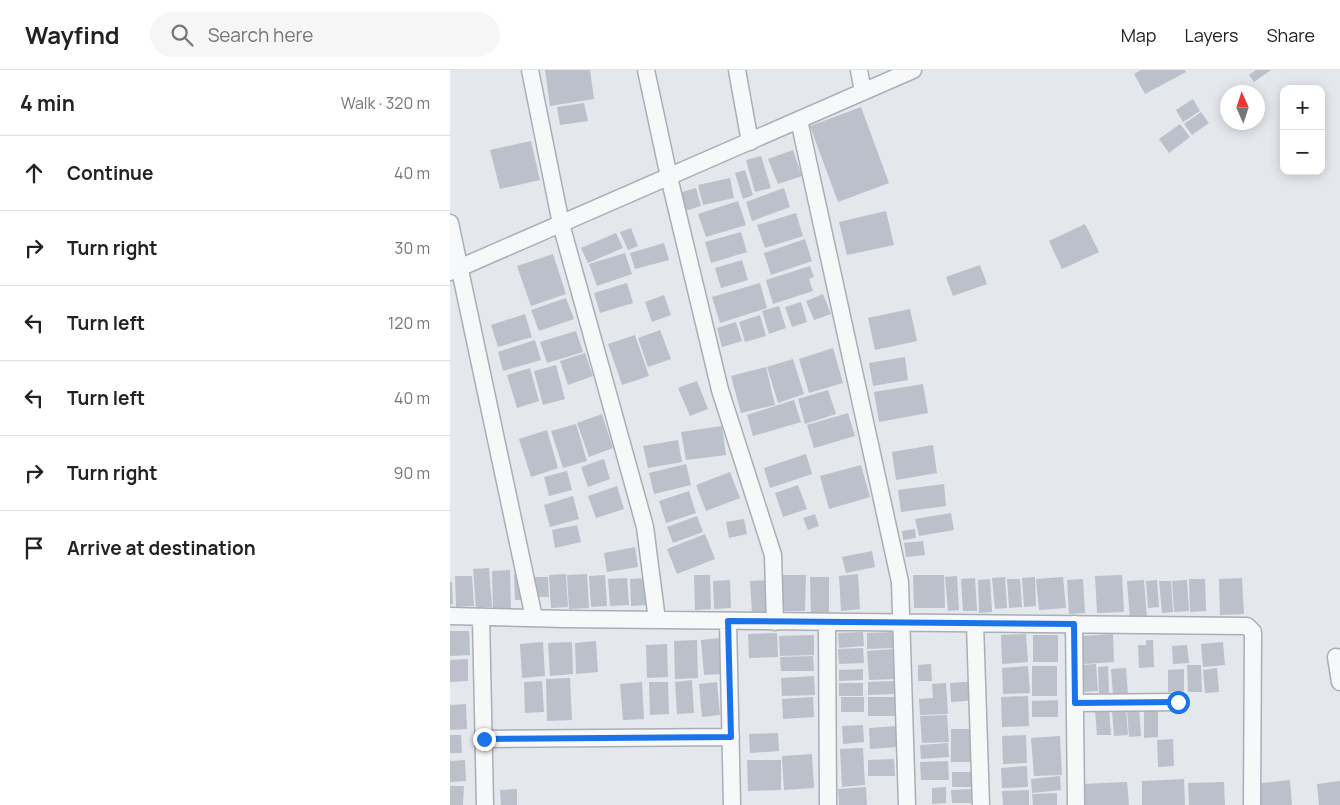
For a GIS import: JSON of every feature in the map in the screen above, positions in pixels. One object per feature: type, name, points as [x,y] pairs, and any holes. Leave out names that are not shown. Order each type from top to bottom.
[{"type":"street","points":[[530,70],[561,224],[645,527],[656,620]]},
{"type":"street","points":[[646,70],[669,177],[720,390],[773,555],[775,622]]},
{"type":"street","points":[[737,70],[750,142]]},
{"type":"street","points":[[859,70],[863,92]]},
{"type":"street","points":[[455,270],[913,70]]},
{"type":"street","points":[[799,120],[900,582],[907,805]]},
{"type":"street","points":[[450,223],[455,270],[534,618]]},
{"type":"street","points":[[450,616],[775,622],[1247,626],[1253,632],[1252,805]]},
{"type":"street","points":[[481,617],[485,805]]},
{"type":"street","points":[[728,621],[732,805]]},
{"type":"street","points":[[827,622],[828,805]]},
{"type":"street","points":[[975,624],[981,805]]},
{"type":"street","points":[[1074,624],[1076,805]]},
{"type":"street","points":[[1336,657],[1340,682]]},
{"type":"street","points":[[1075,703],[1178,702]]},
{"type":"street","points":[[484,739],[731,737]]},
{"type":"building","points":[[545,70],[590,70],[594,99],[550,106]]},
{"type":"building","points":[[1141,70],[1185,70],[1186,72],[1145,94],[1134,74]]},
{"type":"building","points":[[1256,70],[1271,70],[1254,82],[1249,75]]},
{"type":"building","points":[[1193,99],[1200,111],[1183,122],[1176,110]]},
{"type":"building","points":[[584,103],[588,121],[560,125],[557,107]]},
{"type":"building","points":[[861,107],[889,183],[838,202],[810,126]]},
{"type":"building","points":[[1201,112],[1209,123],[1192,135],[1184,124]]},
{"type":"building","points":[[1180,124],[1190,137],[1169,153],[1159,139]]},
{"type":"building","points":[[531,141],[540,180],[500,189],[490,150]]},
{"type":"building","points":[[793,150],[802,176],[778,184],[768,159]]},
{"type":"building","points":[[761,156],[771,188],[755,192],[746,160]]},
{"type":"building","points":[[745,170],[753,195],[743,199],[735,173]]},
{"type":"building","points":[[730,178],[734,198],[703,205],[698,185]]},
{"type":"building","points":[[696,188],[701,206],[685,211],[679,193]]},
{"type":"building","points":[[784,188],[790,207],[752,221],[746,202]]},
{"type":"building","points":[[738,201],[746,225],[706,237],[698,214]]},
{"type":"building","points":[[886,211],[894,245],[847,255],[839,222]]},
{"type":"building","points":[[796,213],[803,236],[765,248],[757,225]]},
{"type":"building","points":[[1085,224],[1099,252],[1062,269],[1049,241]]},
{"type":"building","points":[[631,228],[638,246],[628,250],[620,232]]},
{"type":"building","points":[[741,232],[747,252],[711,263],[705,242]]},
{"type":"building","points":[[616,233],[623,248],[588,263],[581,248]]},
{"type":"building","points":[[805,239],[812,261],[771,275],[764,253]]},
{"type":"building","points":[[664,243],[669,260],[635,269],[630,253]]},
{"type":"building","points":[[625,253],[632,274],[597,286],[589,264]]},
{"type":"building","points":[[553,254],[566,294],[531,306],[517,266]]},
{"type":"building","points":[[742,260],[748,280],[721,288],[715,268]]},
{"type":"building","points":[[980,265],[987,284],[953,296],[946,277]]},
{"type":"building","points":[[810,266],[814,277],[809,279],[813,291],[773,304],[766,280]]},
{"type":"building","points":[[627,283],[633,303],[600,313],[594,293]]},
{"type":"building","points":[[760,283],[767,308],[720,323],[712,297]]},
{"type":"building","points":[[823,294],[831,314],[814,320],[806,301]]},
{"type":"building","points":[[664,295],[671,315],[652,322],[645,302]]},
{"type":"building","points":[[566,298],[574,319],[539,331],[531,310]]},
{"type":"building","points":[[801,302],[807,322],[792,327],[785,307]]},
{"type":"building","points":[[779,306],[786,328],[769,334],[762,311]]},
{"type":"building","points":[[910,309],[917,341],[875,350],[868,318]]},
{"type":"building","points":[[525,314],[532,337],[498,347],[491,325]]},
{"type":"building","points":[[760,315],[766,336],[745,342],[739,322]]},
{"type":"building","points":[[736,322],[742,341],[722,347],[717,328]]},
{"type":"building","points":[[660,330],[671,359],[648,367],[638,338]]},
{"type":"building","points":[[576,331],[583,352],[547,363],[540,342]]},
{"type":"building","points":[[635,335],[649,376],[622,385],[608,344]]},
{"type":"building","points":[[535,340],[541,360],[503,371],[498,352]]},
{"type":"building","points":[[833,348],[843,383],[809,393],[799,359]]},
{"type":"building","points":[[585,353],[593,376],[568,385],[560,361]]},
{"type":"building","points":[[905,357],[908,380],[873,386],[869,363]]},
{"type":"building","points":[[793,359],[804,394],[778,403],[767,367]]},
{"type":"building","points":[[556,365],[565,399],[543,405],[534,371]]},
{"type":"building","points":[[766,367],[775,405],[741,413],[731,376]]},
{"type":"building","points":[[530,368],[539,401],[517,408],[507,375]]},
{"type":"building","points":[[697,381],[708,409],[690,416],[678,388]]},
{"type":"building","points":[[923,384],[928,413],[879,422],[874,392]]},
{"type":"building","points":[[828,390],[836,414],[805,424],[798,399]]},
{"type":"building","points":[[794,400],[801,422],[753,436],[747,415]]},
{"type":"building","points":[[848,413],[855,436],[814,448],[807,425]]},
{"type":"building","points":[[602,414],[613,448],[589,457],[577,423]]},
{"type":"building","points":[[576,424],[587,461],[563,468],[551,431]]},
{"type":"building","points":[[722,426],[726,455],[686,460],[681,432]]},
{"type":"building","points":[[547,430],[558,468],[531,477],[519,439]]},
{"type":"building","points":[[678,440],[682,462],[648,468],[643,446]]},
{"type":"building","points":[[933,445],[937,473],[896,480],[892,452]]},
{"type":"building","points":[[806,454],[812,474],[770,488],[764,468]]},
{"type":"building","points":[[604,459],[610,479],[588,487],[581,467]]},
{"type":"building","points":[[686,464],[691,485],[654,494],[649,473]]},
{"type":"building","points":[[861,465],[870,497],[829,509],[820,476]]},
{"type":"building","points":[[567,471],[572,490],[549,496],[544,477]]},
{"type":"building","points":[[730,472],[740,498],[706,511],[696,485]]},
{"type":"building","points":[[944,484],[946,506],[901,512],[898,490]]},
{"type":"building","points":[[798,485],[807,509],[783,517],[775,493]]},
{"type":"building","points":[[617,486],[624,509],[596,518],[588,496]]},
{"type":"building","points":[[689,491],[696,513],[666,523],[659,501]]},
{"type":"building","points":[[573,496],[579,519],[550,527],[544,505]]},
{"type":"building","points":[[951,513],[954,530],[919,536],[915,519]]},
{"type":"building","points":[[815,514],[819,526],[808,530],[803,518]]},
{"type":"building","points":[[697,516],[703,532],[673,543],[667,527]]},
{"type":"building","points":[[744,519],[747,534],[729,538],[726,522]]},
{"type":"building","points":[[577,525],[581,542],[555,548],[552,530]]},
{"type":"building","points":[[915,529],[916,538],[903,540],[902,531]]},
{"type":"building","points":[[705,534],[715,559],[677,574],[667,549]]},
{"type":"building","points":[[923,541],[925,555],[906,557],[904,543]]},
{"type":"building","points":[[635,547],[638,567],[607,572],[604,553]]},
{"type":"building","points":[[872,551],[875,567],[846,573],[842,557]]},
{"type":"building","points":[[489,568],[492,607],[476,608],[473,569]]},
{"type":"building","points":[[510,570],[511,611],[493,612],[492,571]]},
{"type":"building","points":[[514,574],[528,574],[529,600],[515,600]]},
{"type":"building","points":[[566,574],[568,607],[551,608],[549,575]]},
{"type":"building","points":[[587,574],[589,608],[569,609],[567,575]]},
{"type":"building","points":[[858,574],[860,609],[841,611],[839,576]]},
{"type":"building","points":[[605,575],[607,606],[591,607],[589,576]]},
{"type":"building","points":[[694,575],[710,575],[711,609],[695,610]]},
{"type":"building","points":[[776,575],[806,575],[805,611],[775,611]]},
{"type":"building","points":[[913,575],[944,575],[945,608],[914,608]]},
{"type":"building","points":[[1122,575],[1124,612],[1097,613],[1095,576]]},
{"type":"building","points":[[455,576],[472,576],[474,606],[456,607]]},
{"type":"building","points":[[957,576],[959,610],[948,611],[945,577]]},
{"type":"building","points":[[534,577],[548,577],[549,597],[534,597]]},
{"type":"building","points":[[810,577],[829,577],[829,614],[811,614]]},
{"type":"building","points":[[1005,577],[1007,608],[995,609],[992,578]]},
{"type":"building","points":[[1035,577],[1036,606],[1024,607],[1022,578]]},
{"type":"building","points":[[1063,577],[1066,608],[1039,610],[1036,579]]},
{"type":"building","points":[[627,578],[629,605],[610,606],[608,579]]},
{"type":"building","points":[[647,578],[648,605],[631,606],[630,579]]},
{"type":"building","points":[[975,578],[977,611],[963,611],[961,579]]},
{"type":"building","points":[[1242,578],[1244,614],[1220,615],[1219,579]]},
{"type":"building","points":[[990,579],[992,612],[979,613],[978,580]]},
{"type":"building","points":[[1007,579],[1020,579],[1022,607],[1009,608]]},
{"type":"building","points":[[1083,579],[1085,613],[1069,614],[1067,580]]},
{"type":"building","points":[[1189,579],[1205,579],[1206,611],[1190,612]]},
{"type":"building","points":[[730,580],[731,608],[714,609],[713,581]]},
{"type":"building","points":[[770,580],[773,612],[752,614],[750,581]]},
{"type":"building","points":[[1144,580],[1147,618],[1130,620],[1127,581]]},
{"type":"building","points":[[1157,580],[1159,607],[1148,608],[1146,581]]},
{"type":"building","points":[[1187,580],[1189,611],[1174,612],[1172,581]]},
{"type":"building","points":[[1159,581],[1171,581],[1173,612],[1162,613]]},
{"type":"building","points":[[450,582],[452,582],[453,604],[450,605]]},
{"type":"building","points":[[450,631],[469,631],[470,655],[450,656]]},
{"type":"building","points":[[863,632],[864,646],[839,648],[838,633]]},
{"type":"building","points":[[893,632],[893,648],[867,649],[867,633]]},
{"type":"building","points":[[777,633],[778,657],[749,658],[748,634]]},
{"type":"building","points":[[1026,634],[1028,662],[1002,664],[1001,635]]},
{"type":"building","points":[[1113,634],[1114,662],[1083,664],[1081,636]]},
{"type":"building","points":[[814,635],[814,655],[780,656],[779,636]]},
{"type":"building","points":[[1033,635],[1058,635],[1058,662],[1033,662]]},
{"type":"building","points":[[720,638],[723,674],[704,675],[701,640]]},
{"type":"building","points":[[697,640],[698,678],[675,679],[674,641]]},
{"type":"building","points":[[1146,640],[1153,640],[1154,667],[1139,668],[1138,645],[1146,645]]},
{"type":"building","points":[[596,641],[598,672],[576,674],[575,643]]},
{"type":"building","points":[[543,642],[545,676],[522,678],[520,644]]},
{"type":"building","points":[[572,642],[573,674],[550,676],[548,643]]},
{"type":"building","points":[[1223,642],[1225,665],[1203,667],[1201,644]]},
{"type":"building","points":[[667,644],[668,677],[647,678],[646,645]]},
{"type":"building","points":[[1187,645],[1189,663],[1173,664],[1172,646]]},
{"type":"building","points":[[863,648],[864,663],[839,664],[838,649]]},
{"type":"building","points":[[894,649],[895,679],[869,680],[867,651]]},
{"type":"building","points":[[813,656],[814,671],[781,671],[780,657]]},
{"type":"building","points":[[468,659],[468,681],[450,682],[450,660]]},
{"type":"building","points":[[931,664],[932,681],[918,681],[918,665]]},
{"type":"building","points":[[1096,664],[1098,691],[1082,692],[1081,665]]},
{"type":"building","points":[[1187,665],[1201,665],[1202,692],[1188,692]]},
{"type":"building","points":[[1028,666],[1030,693],[1003,694],[1002,668]]},
{"type":"building","points":[[1032,666],[1057,666],[1057,696],[1032,696]]},
{"type":"building","points":[[1108,666],[1109,693],[1099,693],[1098,667]]},
{"type":"building","points":[[1126,668],[1128,694],[1113,695],[1111,669]]},
{"type":"building","points":[[1217,668],[1219,692],[1205,693],[1203,670]]},
{"type":"building","points":[[863,669],[863,680],[839,681],[839,670]]},
{"type":"building","points":[[1184,669],[1184,691],[1168,692],[1168,670]]},
{"type":"building","points":[[814,676],[815,695],[782,696],[781,678]]},
{"type":"building","points":[[570,678],[572,720],[547,721],[546,679]]},
{"type":"building","points":[[692,680],[694,713],[677,714],[675,682]]},
{"type":"building","points":[[542,681],[544,712],[525,713],[524,682]]},
{"type":"building","points":[[894,681],[895,694],[868,695],[868,682]]},
{"type":"building","points":[[976,681],[978,700],[951,702],[950,683]]},
{"type":"building","points":[[642,682],[644,719],[623,720],[620,684]]},
{"type":"building","points":[[649,682],[668,682],[669,714],[650,715]]},
{"type":"building","points":[[717,682],[720,715],[702,717],[699,684]]},
{"type":"building","points":[[839,683],[863,683],[863,696],[839,696]]},
{"type":"building","points":[[946,683],[948,714],[920,715],[919,699],[933,698],[932,684]]},
{"type":"building","points":[[1028,696],[1029,726],[1002,727],[1001,697]]},
{"type":"building","points":[[813,697],[814,717],[783,719],[782,699]]},
{"type":"building","points":[[841,697],[864,697],[864,712],[841,712]]},
{"type":"building","points":[[868,697],[896,697],[896,716],[868,716]]},
{"type":"building","points":[[1058,700],[1058,717],[1032,717],[1032,701]]},
{"type":"building","points":[[466,704],[467,729],[450,730],[450,705]]},
{"type":"building","points":[[1109,709],[1111,735],[1097,735],[1095,710]]},
{"type":"building","points":[[1126,709],[1128,735],[1114,736],[1112,710]]},
{"type":"building","points":[[1139,709],[1141,736],[1129,737],[1127,710]]},
{"type":"building","points":[[1144,710],[1158,710],[1158,737],[1144,738]]},
{"type":"building","points":[[947,715],[949,742],[922,743],[920,716]]},
{"type":"building","points":[[863,725],[864,742],[843,744],[842,726]]},
{"type":"building","points":[[897,726],[898,747],[870,749],[869,728]]},
{"type":"building","points":[[951,729],[973,729],[973,762],[951,762]]},
{"type":"building","points":[[778,733],[779,751],[750,753],[749,734]]},
{"type":"building","points":[[450,735],[461,735],[462,753],[450,753]]},
{"type":"building","points":[[1026,735],[1027,763],[1003,764],[1002,736]]},
{"type":"building","points":[[1060,736],[1062,775],[1034,776],[1031,738]]},
{"type":"building","points":[[1173,739],[1174,766],[1158,767],[1157,740]]},
{"type":"building","points":[[948,743],[949,757],[921,759],[920,745]]},
{"type":"building","points":[[863,748],[865,785],[842,787],[840,749]]},
{"type":"building","points":[[812,754],[814,788],[784,790],[782,756]]},
{"type":"building","points":[[894,759],[895,776],[868,776],[868,760]]},
{"type":"building","points":[[465,760],[466,781],[450,782],[450,761]]},
{"type":"building","points":[[747,760],[781,760],[781,790],[748,791]]},
{"type":"building","points":[[948,761],[949,780],[921,780],[920,762]]},
{"type":"building","points":[[1027,766],[1028,787],[1002,788],[1001,768]]},
{"type":"building","points":[[952,772],[975,772],[975,787],[952,787]]},
{"type":"building","points":[[1060,776],[1061,790],[1032,793],[1031,779]]},
{"type":"building","points":[[1184,779],[1185,805],[1142,805],[1142,781]]},
{"type":"building","points":[[1290,780],[1292,805],[1255,805],[1253,784]]},
{"type":"building","points":[[1340,781],[1340,805],[1319,805],[1317,784]]},
{"type":"building","points":[[1127,782],[1129,805],[1084,805],[1083,784]]},
{"type":"building","points":[[1224,782],[1225,805],[1189,805],[1188,783]]},
{"type":"building","points":[[450,786],[464,786],[463,805],[450,805]]},
{"type":"building","points":[[866,787],[867,805],[839,805],[838,789]]},
{"type":"building","points":[[946,787],[946,803],[932,804],[932,788]]},
{"type":"building","points":[[517,789],[517,805],[501,805],[500,790]]},
{"type":"building","points":[[973,789],[974,803],[952,803],[951,790]]},
{"type":"building","points":[[1029,790],[1029,805],[1003,805],[1002,791]]},
{"type":"building","points":[[1057,793],[1057,805],[1033,805],[1032,794]]},
{"type":"route","points":[[484,739],[731,737],[728,621],[1074,624],[1075,703],[1178,702]]}]
